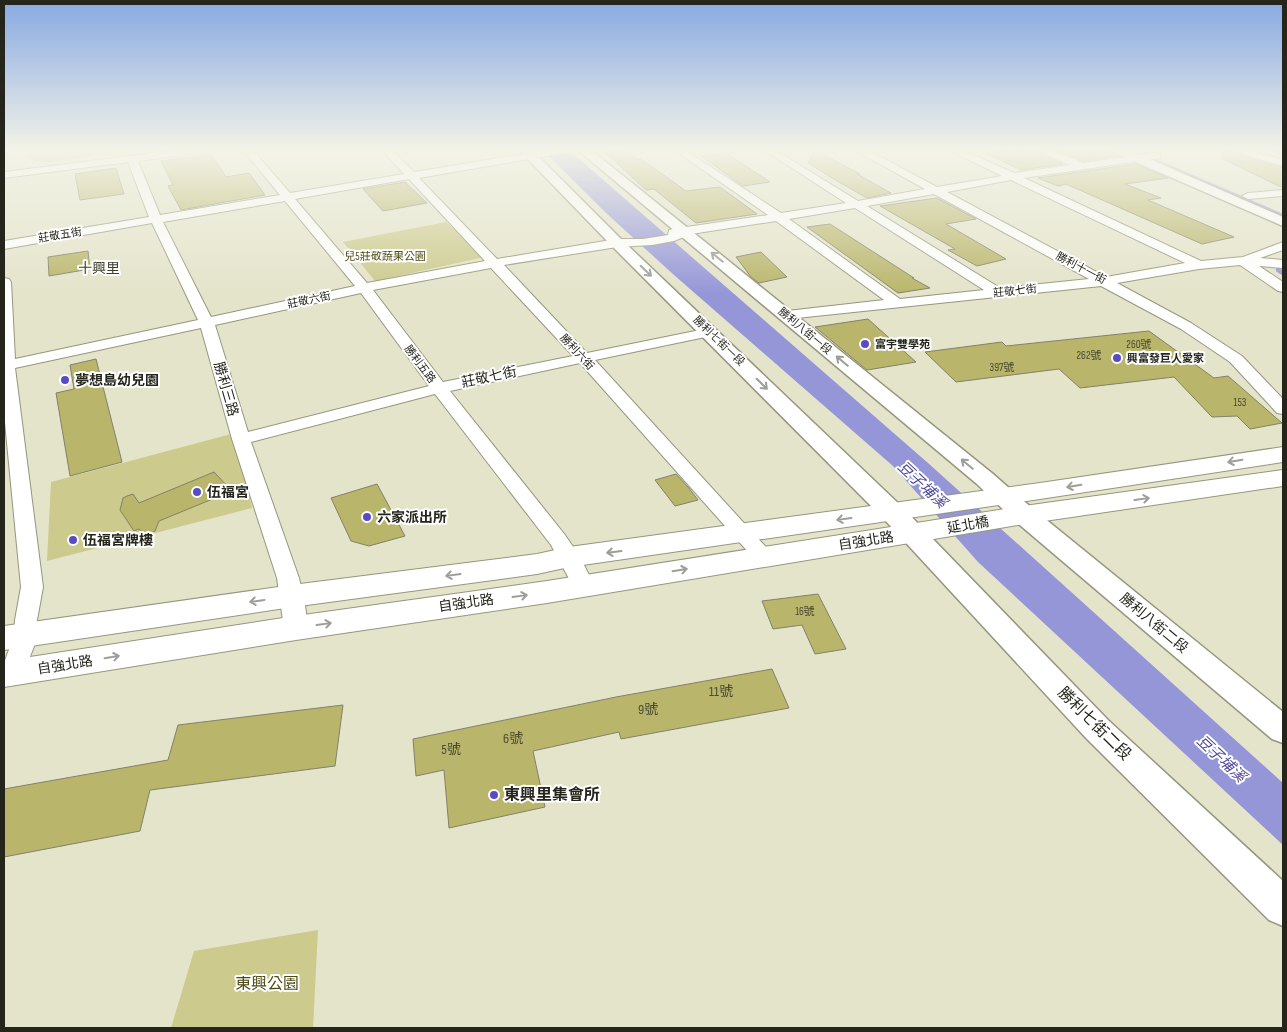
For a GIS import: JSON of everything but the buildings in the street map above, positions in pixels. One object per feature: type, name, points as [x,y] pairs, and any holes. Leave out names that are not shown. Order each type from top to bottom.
[{"type":"main road","points":[[1006,507],[1283,454]]},
{"type":"main road","points":[[1006,507],[1283,478]]},
{"type":"main road","name":"延北橋","points":[[910,522],[1006,507]]},
{"type":"main road","name":"自強北路","points":[[15,637],[292,596],[537,564],[570,557],[742,533],[910,522]]},
{"type":"main road","name":"自強北路","points":[[8,673],[764,557],[910,522]]},
{"type":"street","name":"勝利三路","points":[[148,198],[156,220],[207,323],[241,438],[292,596],[296,628]]},
{"type":"street","name":"莊敬五街","points":[[4,245],[280,198]]},
{"type":"street","name":"勝利五路","points":[[288,198],[364,288],[438,388],[570,557],[583,585]]},
{"type":"street","name":"勝利六街","points":[[432,198],[583,357],[764,557]]},
{"type":"street","name":"勝利七街一段","points":[[579,198],[628,242],[710,332],[910,522]]},
{"type":"street","name":"勝利八街一段","points":[[637,198],[677,234],[787,315],[1006,507]]},
{"type":"street","points":[[750,198],[897,303]]},
{"type":"street","points":[[844,198],[998,293]]},
{"type":"street","points":[[677,234],[895,198]]},
{"type":"street","name":"勝利十一街","points":[[950,198],[1186,326],[1236,359],[1283,409]]},
{"type":"street","points":[[1056,198],[1199,265]]},
{"type":"street","points":[[1233,198],[1283,222]]},
{"type":"street","points":[[1253,198],[1283,212]]},
{"type":"street","name":"莊敬六街","points":[[6,365],[364,288],[495,263],[677,234]]},
{"type":"street","name":"莊敬七街","points":[[1242,261],[1283,246]]},
{"type":"street","points":[[1262,253],[1283,263]]},
{"type":"street","points":[[1242,261],[1283,288]]},
{"type":"street","name":"莊敬七街","points":[[787,315],[1106,281],[1199,265],[1242,261],[1283,263]]},
{"type":"street","points":[[4,282],[6,365],[32,587],[26,620],[15,637],[8,673]]},
{"type":"street","name":"莊敬七街","points":[[241,438],[438,388],[710,332]]},
{"type":"street","name":"勝利八街二段","points":[[1006,507],[1282,728]]},
{"type":"street","name":"勝利七街二段","points":[[910,522],[1097,729],[1283,907]]},
{"type":"green space","name":"兒5莊敬蔬果公園","points":[[446,222],[485,257],[375,281],[343,242]]},
{"type":"green space","points":[[235,433],[252,508],[47,561],[51,482]]},
{"type":"green space","name":"東興公園","points":[[318,930],[313,1028],[171,1028],[194,951]]},
{"type":"water","name":"豆子埔溪","points":[[591,198],[624,198],[928,463],[1283,783],[1283,845],[978,562],[893,466],[674,275]]},
{"type":"waterway","points":[[1242,198],[1283,216]]},
{"type":"waterway","points":[[1278,270],[1283,273]]},
{"type":"place","name":"富宇雙學苑","points":[[865,344]]},
{"type":"place","name":"興富發巨人愛家","points":[[1117,358]]},
{"type":"place","name":"夢想島幼兒園","points":[[65,380]]},
{"type":"place","name":"伍福宮","points":[[197,492]]},
{"type":"place","name":"六家派出所","points":[[367,517]]},
{"type":"place","name":"伍福宮牌樓","points":[[73,540]]},
{"type":"place","name":"東興里集會所","points":[[494,795]]},
{"type":"district","name":"十興里","points":[[99,268]]}]
